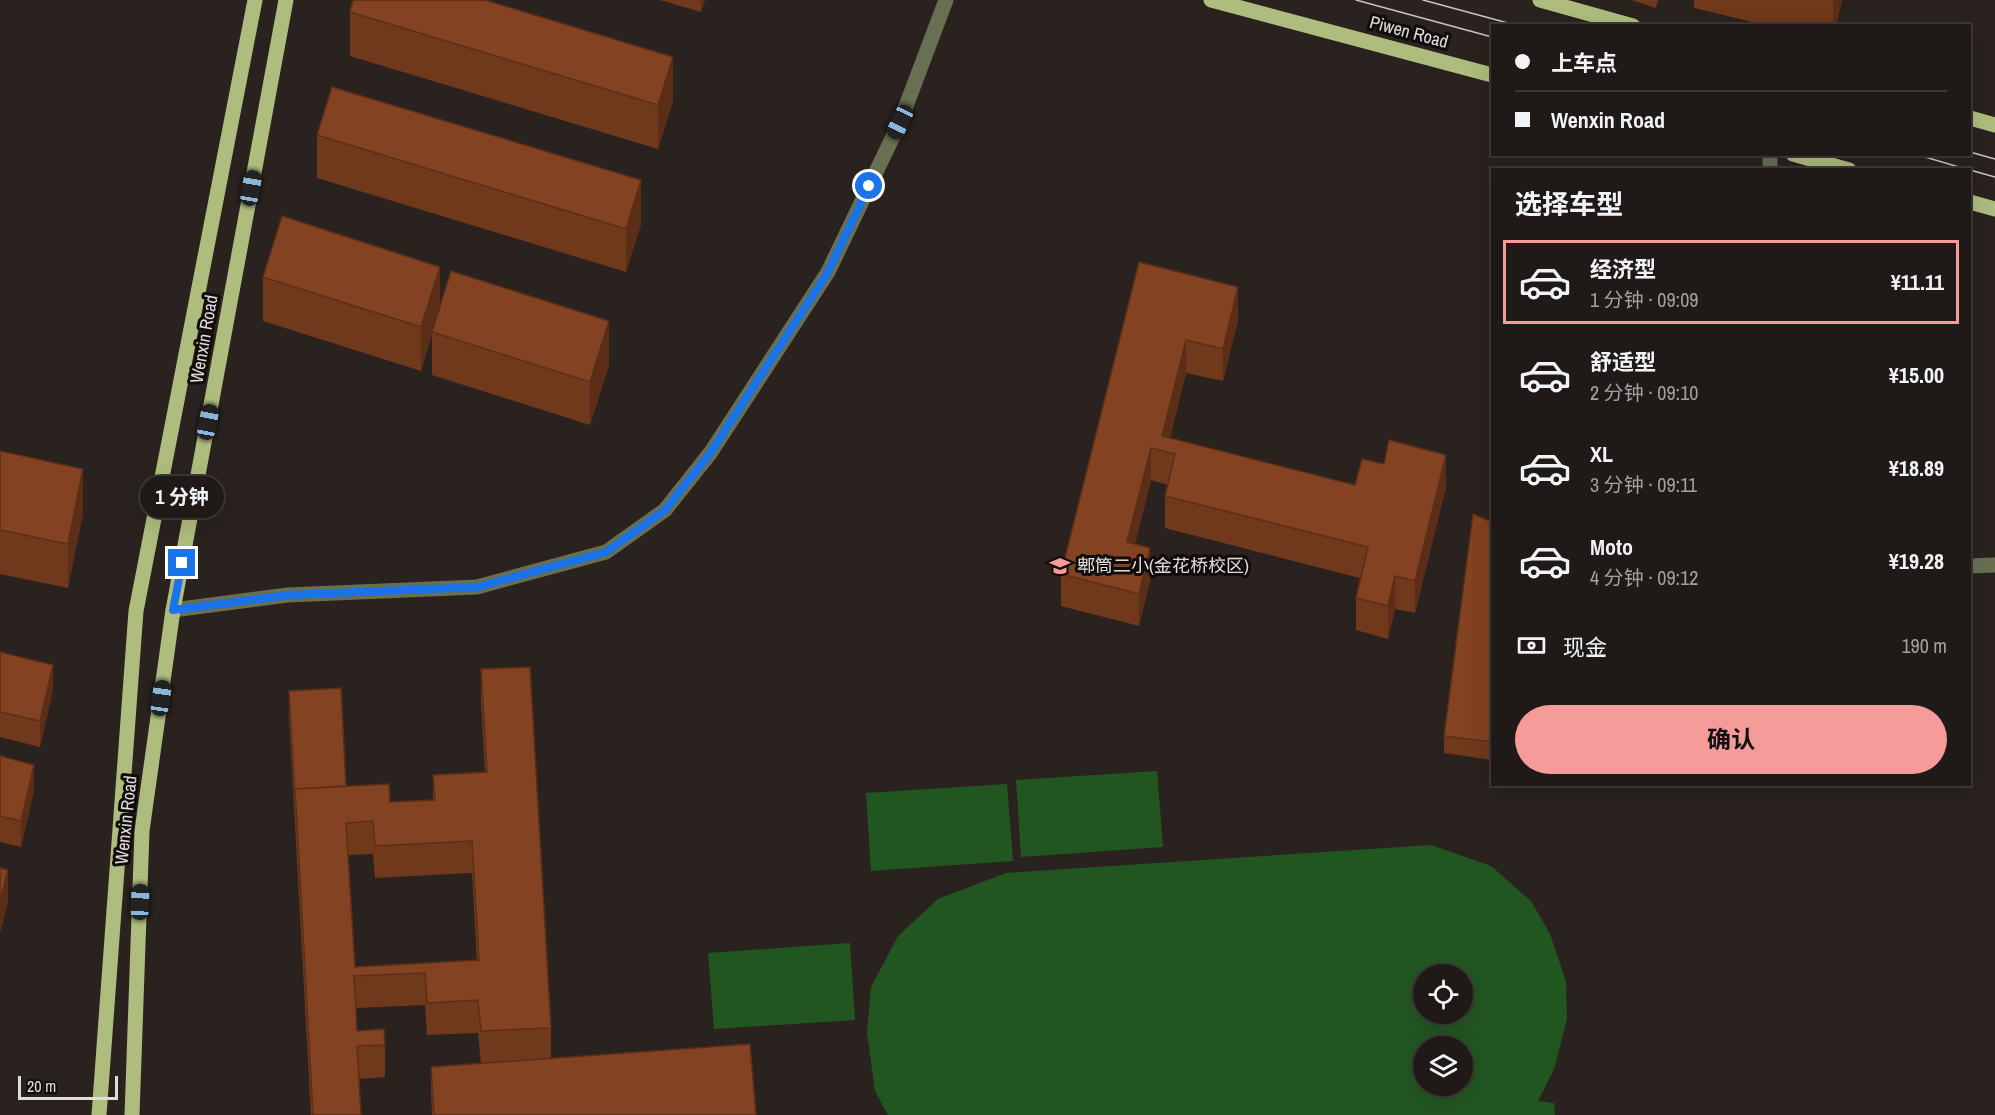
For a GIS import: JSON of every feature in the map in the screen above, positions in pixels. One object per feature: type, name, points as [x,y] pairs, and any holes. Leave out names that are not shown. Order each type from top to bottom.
[{"type":"main road","points":[[99,1115],[136,611],[255,0]]},
{"type":"main road","name":"Wenxin Road","points":[[132,1115],[142,831],[173,610],[286,0]]},
{"type":"main road","name":"Piwen Road","points":[[1211,0],[1491,75]]},
{"type":"main road","points":[[1540,0],[1626,24]]},
{"type":"main road","points":[[1971,118],[1995,125]]},
{"type":"main road","points":[[1800,156],[1842,168]]},
{"type":"main road","points":[[1971,202],[1995,209]]},
{"type":"lane","points":[[173,610],[288,595],[477,587],[606,552],[665,510],[711,452],[828,272],[900,122],[946,0]]},
{"type":"lane","points":[[1971,566],[1995,565]]},
{"type":"green space","points":[[1157,771],[1163,847],[1021,857],[1016,780]]},
{"type":"green space","points":[[1007,784],[1013,861],[871,871],[866,793]]},
{"type":"green space","points":[[1431,845],[1491,866],[1531,901],[1550,934],[1566,981],[1567,1019],[1554,1069],[1538,1101],[1554,1103],[1555,1115],[888,1115],[875,1091],[867,1033],[871,987],[898,936],[938,899],[1006,873]]},
{"type":"green space","points":[[850,943],[855,1020],[714,1029],[708,953]]},
{"type":"building","points":[[353,0],[485,0],[673,57],[658,105],[350,12]]},
{"type":"building","points":[[332,87],[641,180],[626,229],[317,135]]},
{"type":"building","points":[[282,216],[440,267],[421,327],[263,277]]},
{"type":"building","points":[[1139,262],[1238,287],[1223,349],[1186,340],[1162,436],[1355,485],[1362,459],[1384,464],[1389,440],[1446,455],[1415,581],[1395,576],[1388,606],[1356,598],[1368,547],[1165,496],[1175,454],[1151,448],[1127,542],[1150,548],[1139,594],[1061,574]]},
{"type":"building","points":[[451,271],[609,321],[590,382],[432,332]]},
{"type":"building","points":[[0,451],[83,469],[68,544],[0,530]]},
{"type":"building","points":[[1473,514],[1491,522],[1491,742],[1444,736]]},
{"type":"building","points":[[0,652],[53,665],[40,721],[0,712]]},
{"type":"building","points":[[530,667],[551,1028],[481,1031],[478,1000],[427,1003],[425,973],[354,976],[357,1031],[384,1029],[385,1045],[357,1046],[361,1115],[313,1115],[295,789],[389,784],[390,802],[435,800],[433,775],[487,772],[481,669]],"holes":[[[373,821],[375,846],[472,841],[479,960],[355,967],[346,823]]]},
{"type":"building","points":[[341,688],[346,786],[295,789],[295,796],[289,691]]},
{"type":"building","points":[[0,756],[34,765],[21,821],[0,816]]},
{"type":"building","points":[[0,868],[8,870],[0,902]]},
{"type":"building","points":[[750,1044],[756,1115],[434,1115],[431,1067]]},
{"type":"tram line","points":[[1356,0],[1491,37]]},
{"type":"tram line","points":[[1423,0],[1512,24]]},
{"type":"tram line","points":[[1971,152],[1995,159]]},
{"type":"tram line","points":[[1922,156],[1962,168]]},
{"type":"tram line","points":[[1971,170],[1995,177]]},
{"type":"place","name":"郫筒二小(金花桥校区)","points":[[1060,566]]},
{"type":"route","points":[[182,563],[173,610],[288,595],[477,587],[606,552],[665,510],[711,452],[828,272],[869,186]]}]
